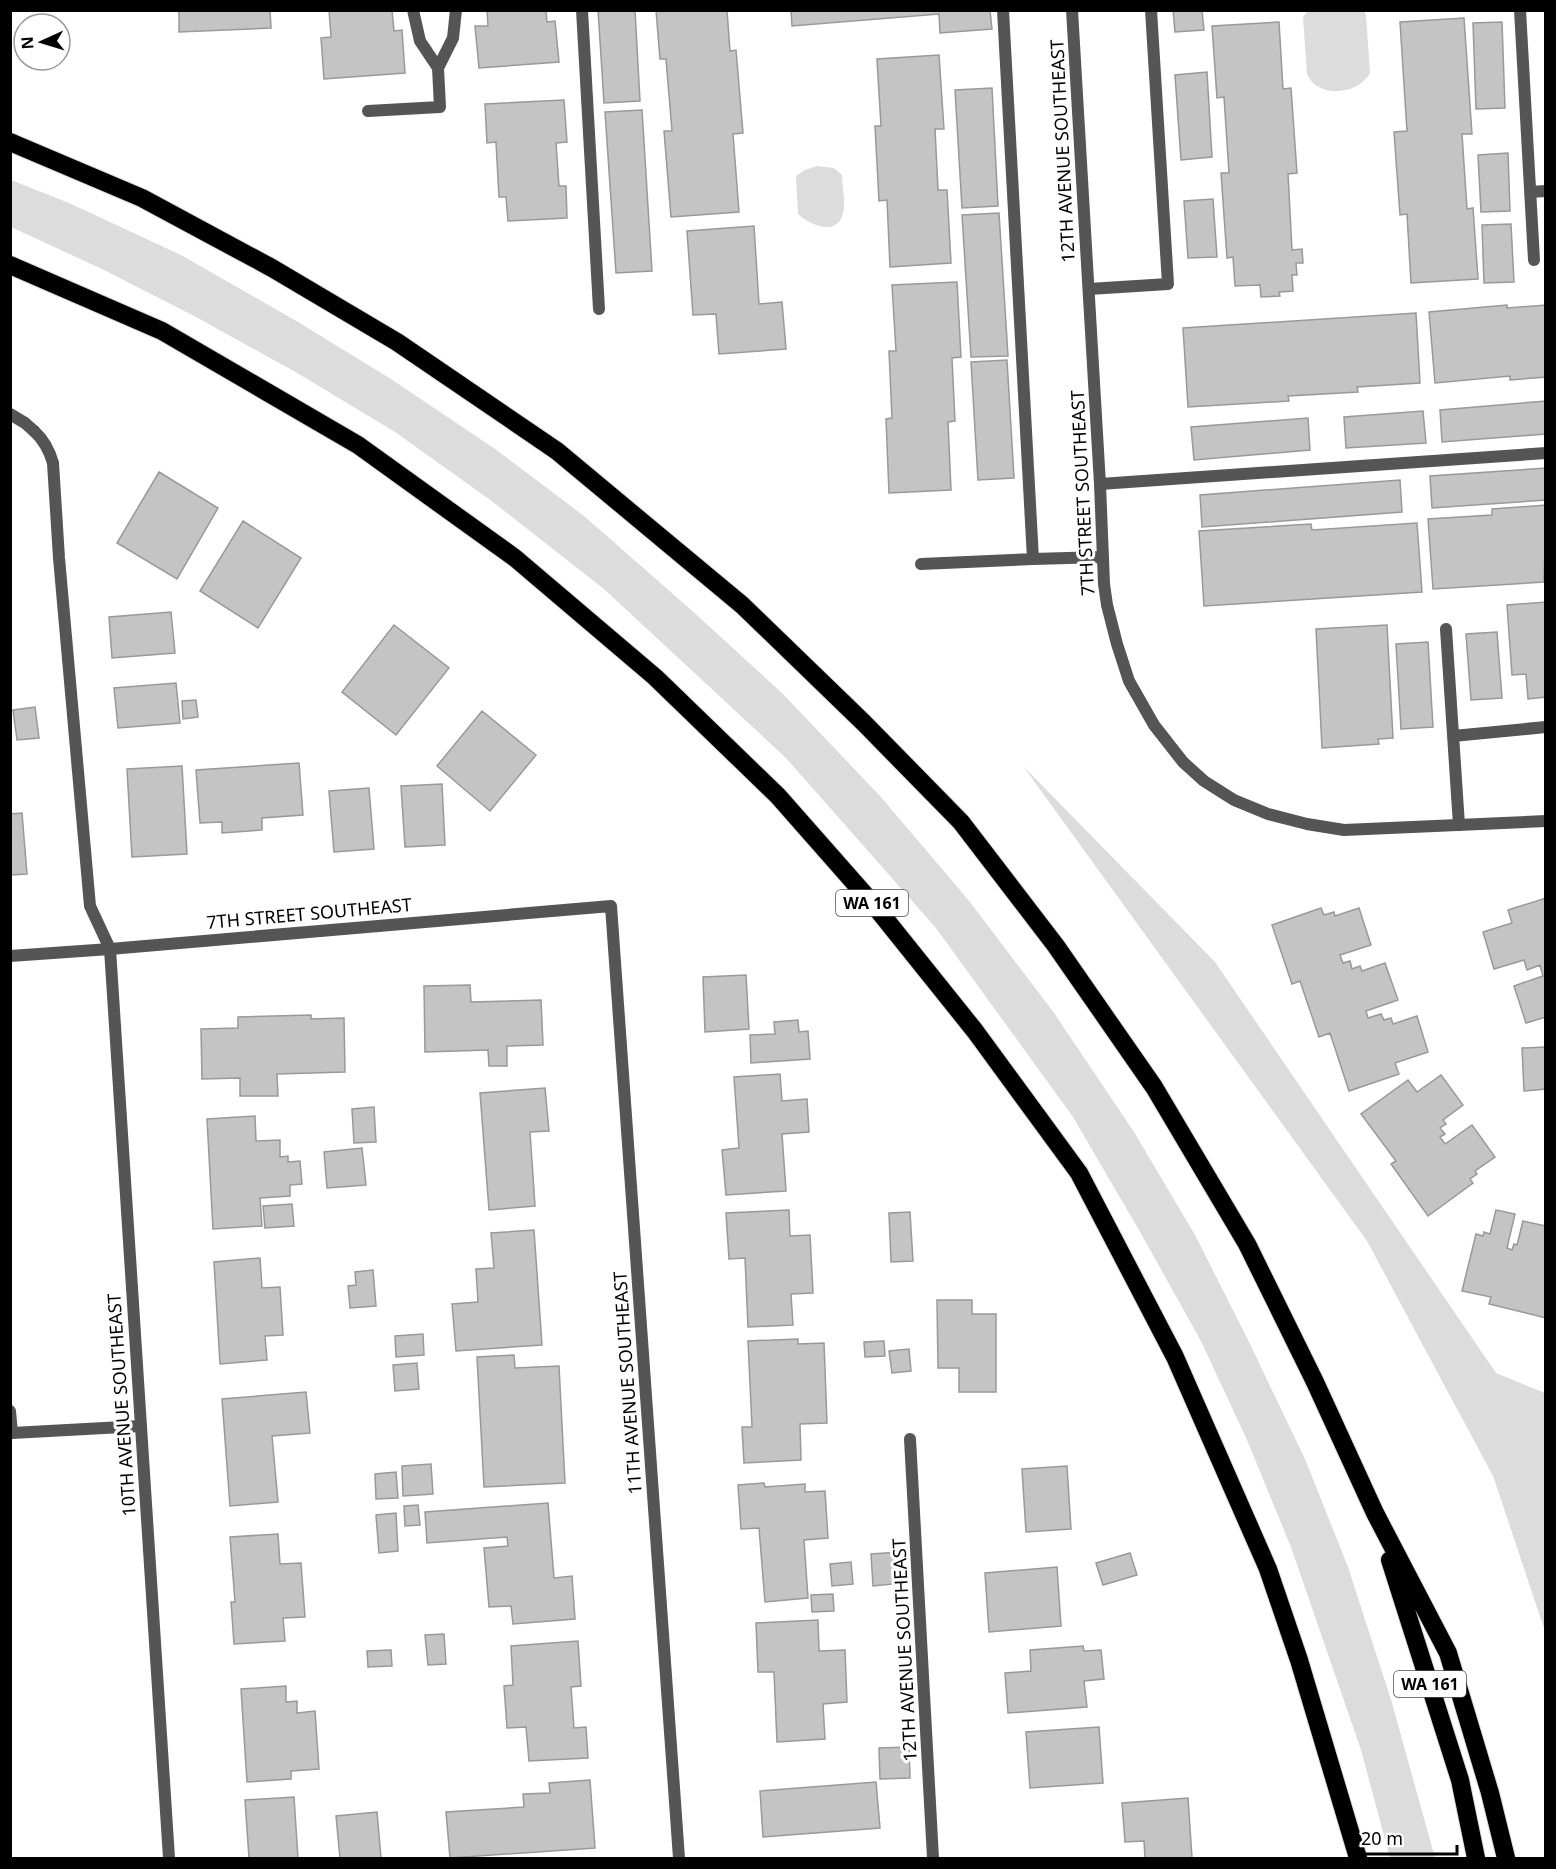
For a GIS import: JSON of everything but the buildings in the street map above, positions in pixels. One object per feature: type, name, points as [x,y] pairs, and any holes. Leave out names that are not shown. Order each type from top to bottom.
[{"type":"highway","name":"WA 161","points":[[10,142],[142,198],[272,268],[397,342],[557,451],[742,605],[864,723],[961,822],[1056,946],[1154,1087],[1247,1244],[1315,1382],[1375,1513],[1460,1780],[1476,1858]]},
{"type":"highway","name":"WA 161","points":[[10,265],[162,331],[358,445],[515,558],[656,677],[778,796],[874,905],[975,1031],[1079,1173],[1175,1356],[1268,1569],[1299,1660],[1358,1858]]},
{"type":"highway","points":[[1375,1513],[1448,1653],[1490,1793],[1506,1858]]},
{"type":"street","points":[[413,10],[420,41],[438,68]]},
{"type":"street","points":[[368,111],[440,107],[438,68],[453,38],[456,10]]},
{"type":"street","points":[[582,10],[599,309]]},
{"type":"street","points":[[1003,10],[1034,559]]},
{"type":"street","name":"12TH AVENUE SOUTHEAST","points":[[1072,10],[1089,290]]},
{"type":"street","points":[[1089,290],[1168,284],[1151,10]]},
{"type":"street","points":[[1520,10],[1534,260]]},
{"type":"street","points":[[1530,192],[1545,191]]},
{"type":"street","name":"7TH STREET SOUTHEAST","points":[[1089,290],[1107,605],[1116,644],[1129,681],[1154,725],[1183,762],[1204,781],[1234,800],[1268,814],[1344,831],[1545,820]]},
{"type":"street","points":[[10,414],[26,423],[43,440],[53,463],[60,569],[90,906],[110,949]]},
{"type":"street","points":[[1100,484],[1545,453]]},
{"type":"street","points":[[921,564],[1103,557]]},
{"type":"street","points":[[1446,628],[1459,825]]},
{"type":"street","points":[[1453,736],[1545,727]]},
{"type":"street","name":"7TH STREET SOUTHEAST","points":[[10,956],[611,906]]},
{"type":"street","name":"11TH AVENUE SOUTHEAST","points":[[611,906],[679,1858]]},
{"type":"street","name":"10TH AVENUE SOUTHEAST","points":[[110,949],[169,1858]]},
{"type":"street","points":[[10,1411],[12,1433],[141,1426]]},
{"type":"street","name":"12TH AVENUE SOUTHEAST","points":[[910,1439],[933,1858]]},
{"type":"shaded area","points":[[1308,11],[1364,11],[1370,73],[1357,86],[1338,91],[1320,87],[1312,82],[1307,74],[1303,17]]},
{"type":"shaded area","points":[[817,166],[834,168],[842,175],[843,213],[835,225],[829,227],[816,225],[798,214],[796,176]]},
{"type":"shaded area","points":[[11,180],[69,203],[181,255],[298,322],[391,379],[495,449],[584,516],[782,693],[880,796],[970,902],[1054,1013],[1134,1132],[1195,1235],[1249,1342],[1305,1459],[1348,1567],[1392,1703],[1435,1858],[1390,1858],[1361,1750],[1291,1547],[1247,1440],[1201,1341],[1073,1117],[936,928],[786,758],[604,589],[493,502],[395,432],[299,374],[198,318],[104,270],[11,227]]},
{"type":"shaded area","points":[[1023,766],[1215,962],[1496,1373],[1545,1393],[1545,1631],[1493,1476],[1367,1241]]}]
